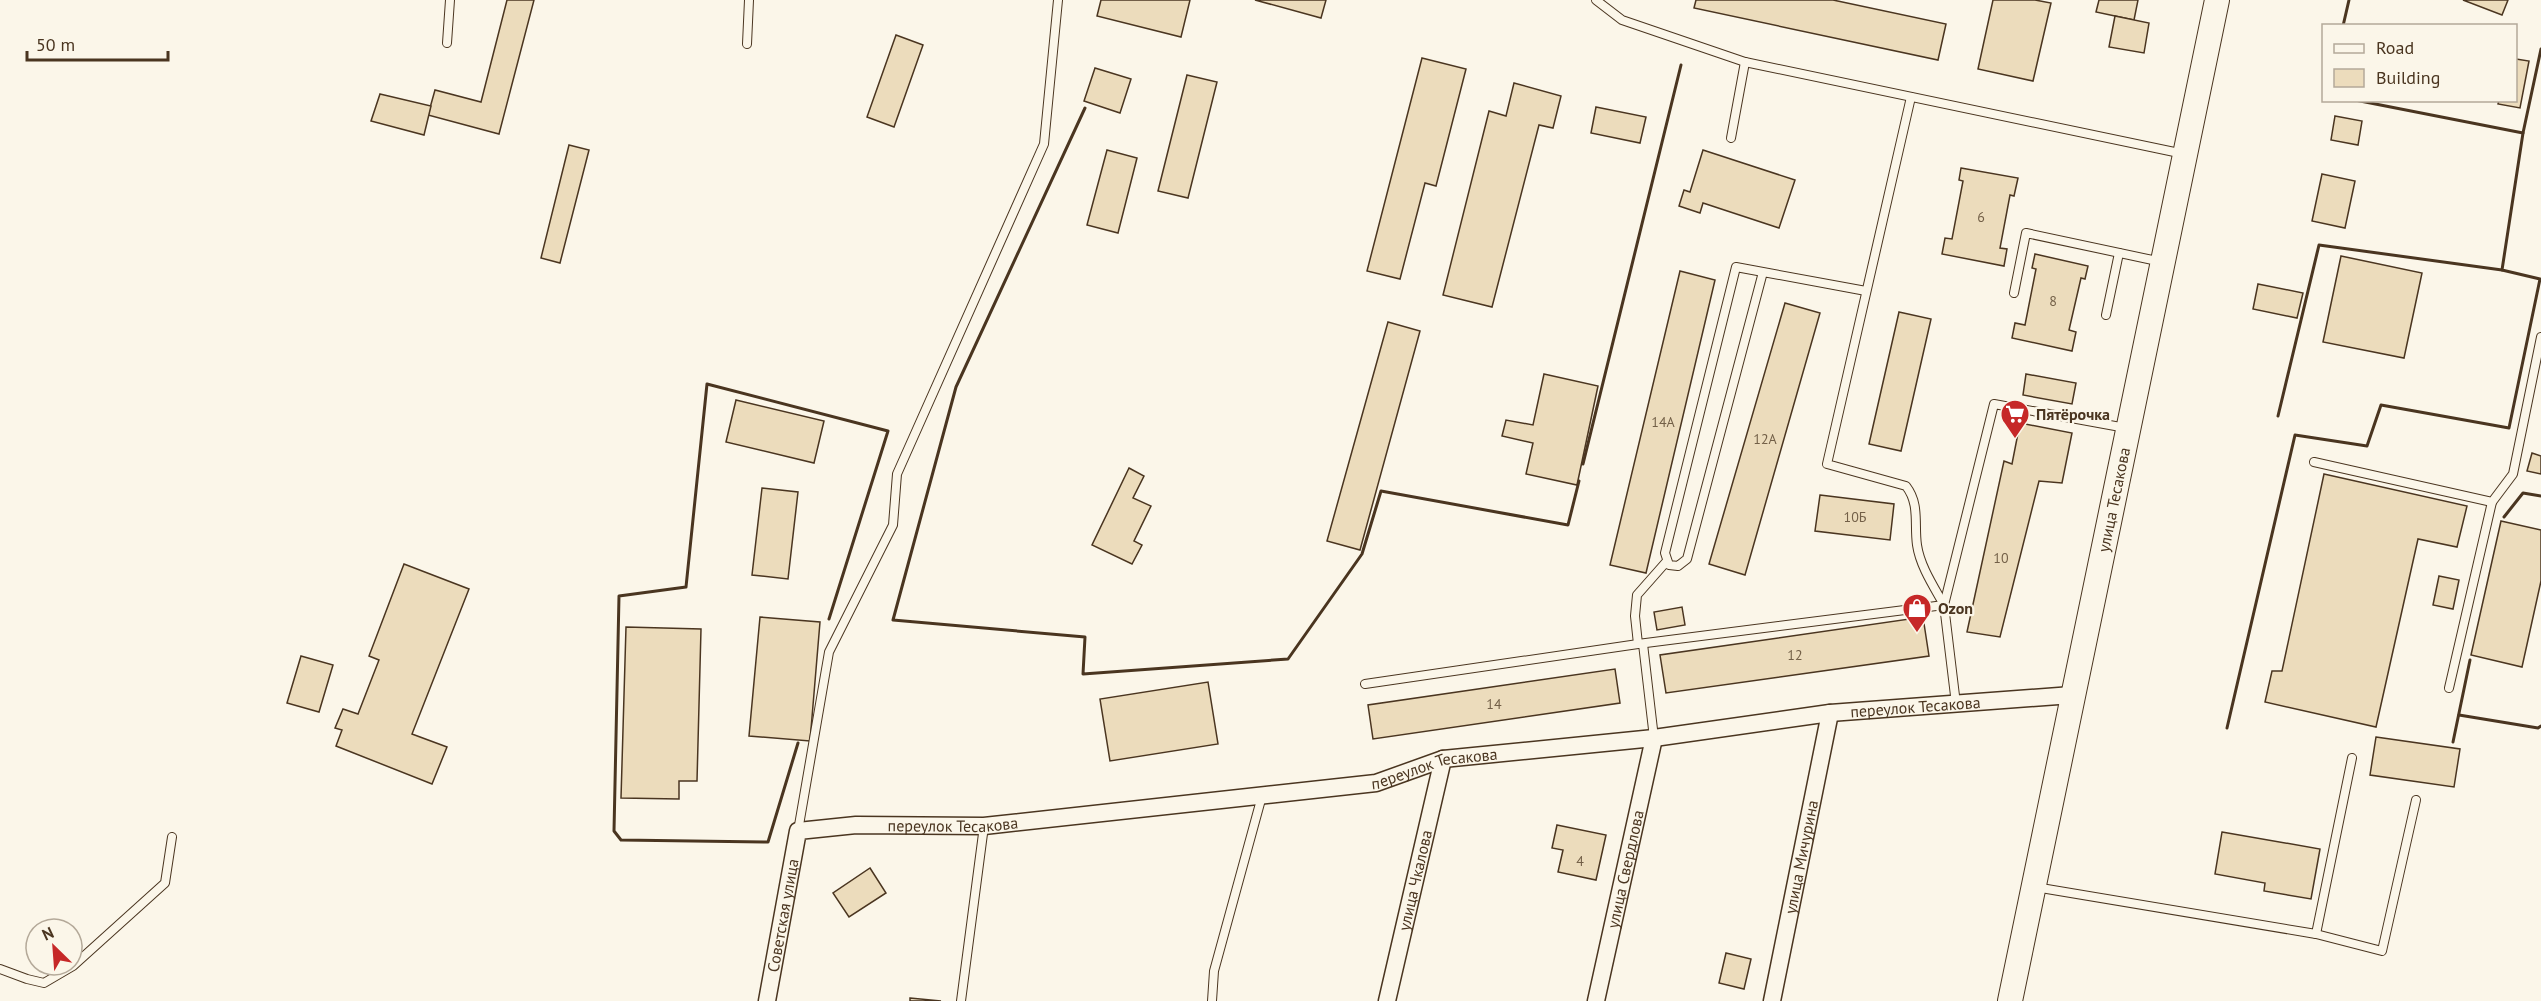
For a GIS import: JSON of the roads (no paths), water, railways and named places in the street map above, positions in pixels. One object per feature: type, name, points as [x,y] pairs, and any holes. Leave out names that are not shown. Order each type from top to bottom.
[{"type":"main road","name":"улица Тесакова","points":[[2010,1001],[2217,0]]},
{"type":"street","name":"переулок Тесакова","points":[[798,831],[856,825],[984,826],[1376,783],[1443,759],[1654,738],[1830,713],[2072,695]]},
{"type":"street","name":"улица Мичурина","points":[[1772,1001],[1830,713]]},
{"type":"street","name":"улица Свердлова","points":[[1596,1001],[1654,738]]},
{"type":"street","name":"улица Чкалова","points":[[1387,1001],[1443,759]]},
{"type":"street","name":"Советская улица","points":[[767,1001],[798,831]]},
{"type":"lane","points":[[447,43],[450,0]]},
{"type":"lane","points":[[747,44],[749,0]]},
{"type":"lane","points":[[798,831],[829,652],[893,525],[897,474],[1044,144],[1058,0]]},
{"type":"lane","points":[[1596,0],[1622,20],[1745,62],[2185,154]]},
{"type":"lane","points":[[1731,138],[1745,62]]},
{"type":"lane","points":[[1911,97],[1827,464],[1906,486],[1913,495],[1916,508],[1917,546],[1925,569],[1944,605]]},
{"type":"lane","points":[[2014,293],[2026,233],[2163,262]]},
{"type":"lane","points":[[2106,315],[2119,253]]},
{"type":"lane","points":[[1763,272],[1687,559],[1678,566],[1668,565],[1665,553],[1737,267],[1866,291]]},
{"type":"lane","points":[[2449,688],[2492,502],[2513,474],[2541,340]]},
{"type":"lane","points":[[1956,704],[1944,605],[1994,404],[2128,428]]},
{"type":"lane","points":[[2314,462],[2492,502]]},
{"type":"lane","points":[[1654,738],[1635,616],[1638,595],[1667,561]]},
{"type":"lane","points":[[1365,684],[1641,644],[1944,605]]},
{"type":"lane","points":[[2316,934],[2352,758]]},
{"type":"lane","points":[[1212,1001],[1214,971],[1262,796]]},
{"type":"lane","points":[[2033,887],[2316,934],[2382,951],[2416,800]]},
{"type":"lane","points":[[962,1001],[984,826]]},
{"type":"lane","points":[[0,969],[27,980],[44,983],[73,966],[165,883],[172,837]]},
{"type":"place","name":"Пятёрочка","points":[[2015,440]]},
{"type":"place","name":"Ozon","points":[[1917,634]]}]
